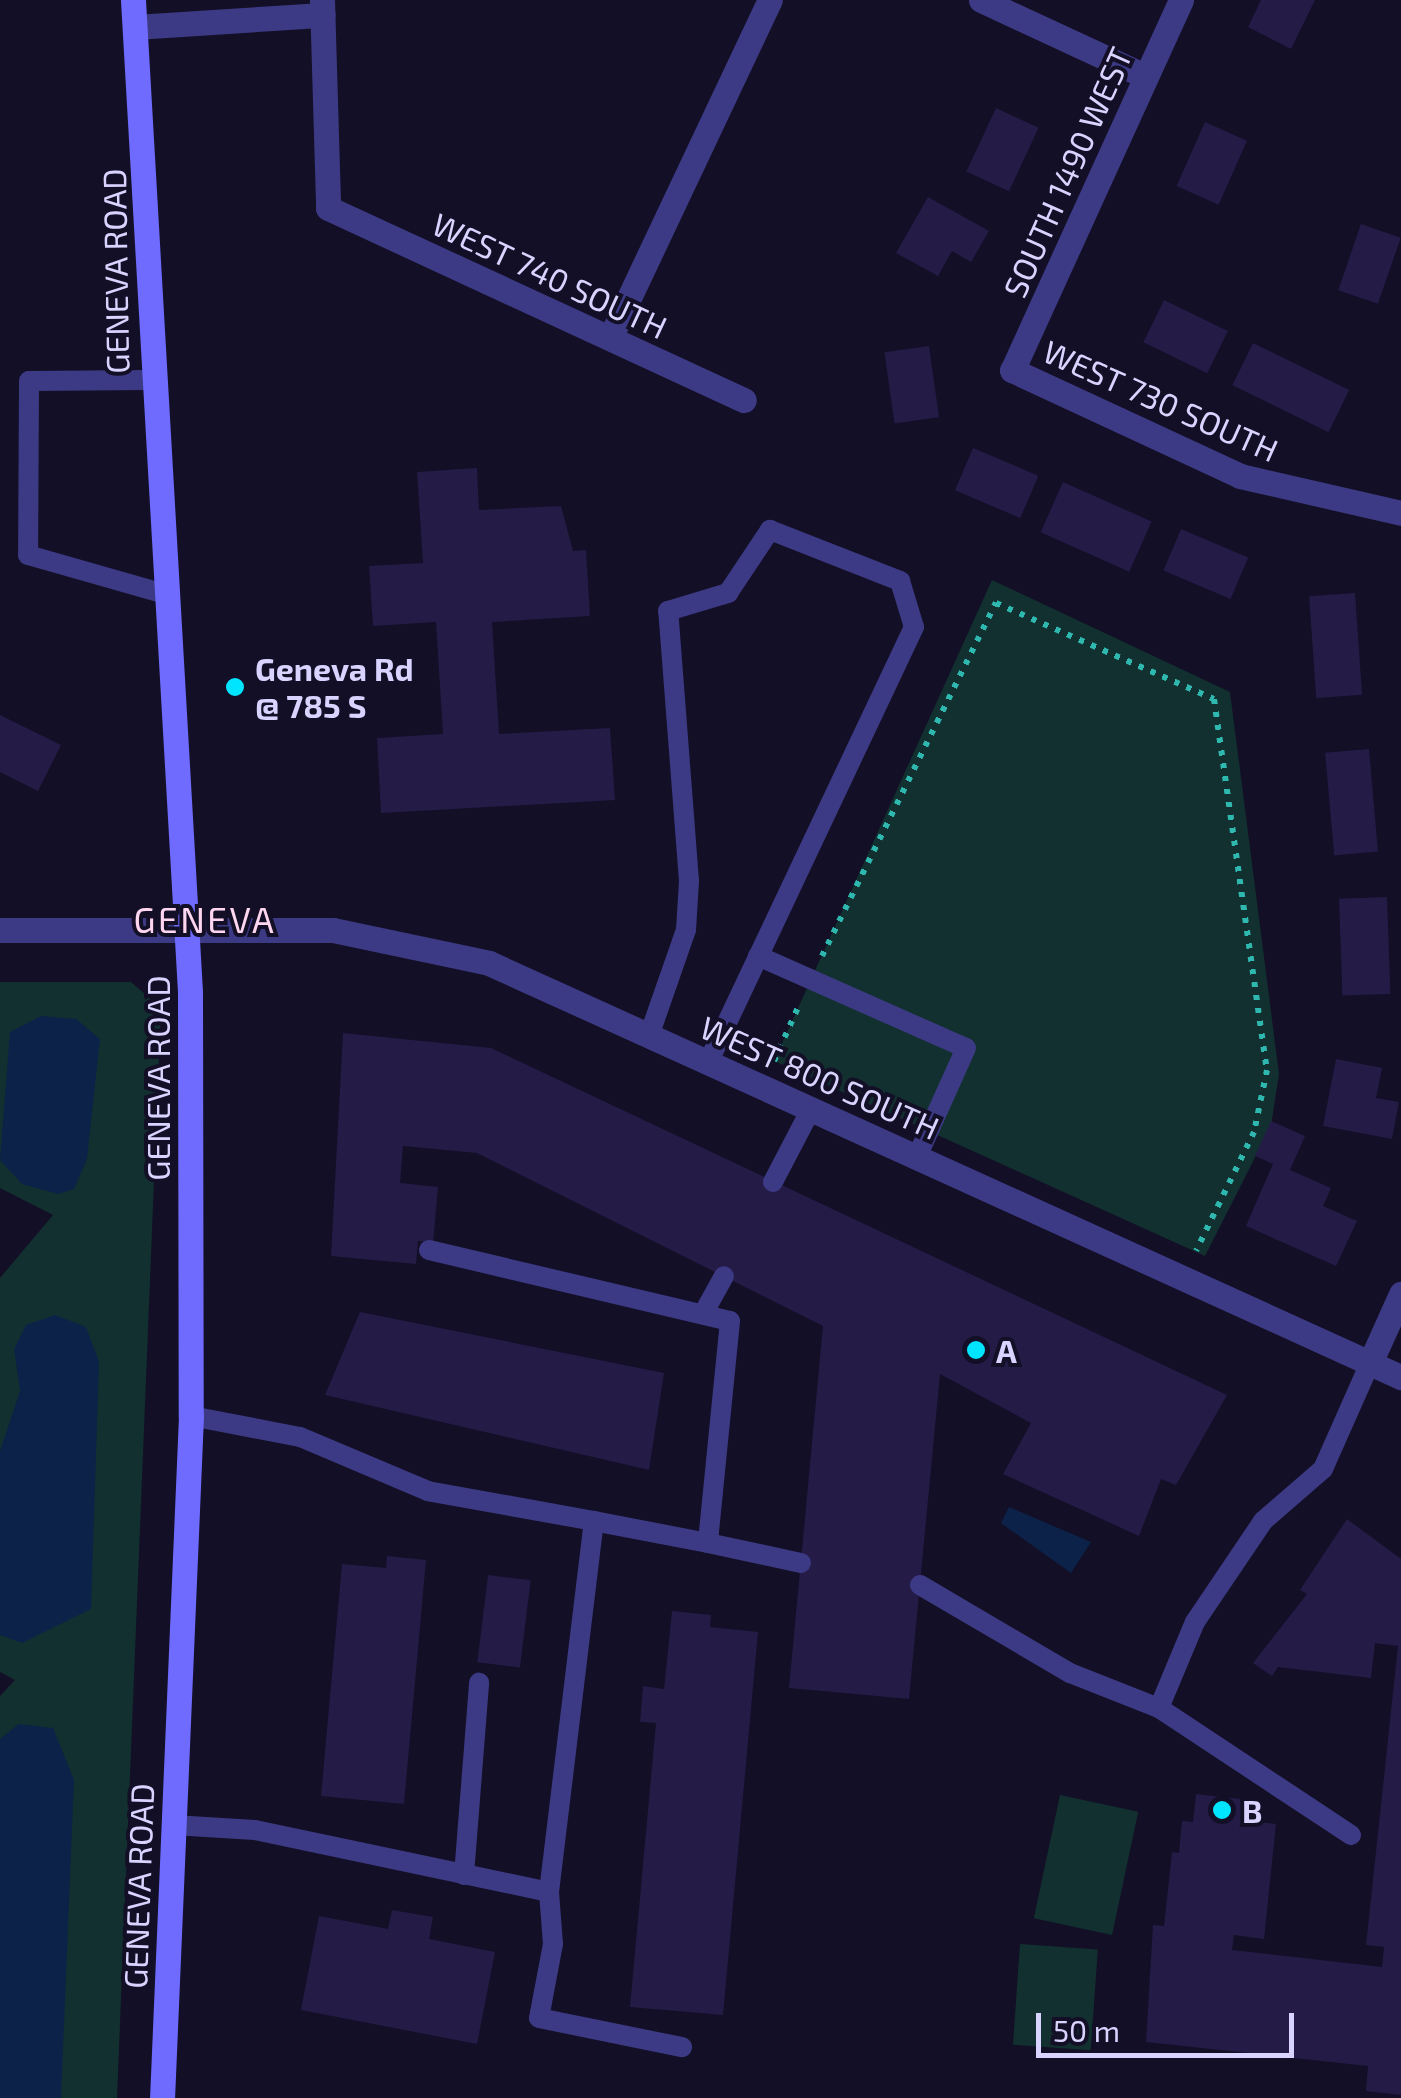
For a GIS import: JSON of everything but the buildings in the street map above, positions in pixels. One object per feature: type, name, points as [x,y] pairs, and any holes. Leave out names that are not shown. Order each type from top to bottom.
[{"type":"main road","name":"GENEVA ROAD","points":[[134,0],[149,380],[168,595],[188,929],[191,1416],[162,2098]]},
{"type":"street","points":[[610,338],[770,0]]},
{"type":"street","points":[[981,0],[1145,76]]},
{"type":"street","name":"SOUTH 1490 WEST","points":[[1012,370],[1181,0]]},
{"type":"street","points":[[135,27],[322,7]]},
{"type":"street","name":"WEST 740 SOUTH","points":[[322,7],[328,208],[744,400]]},
{"type":"street","name":"WEST 730 SOUTH","points":[[1012,370],[1240,476],[1401,512]]},
{"type":"street","name":"WEST 800 SOUTH","points":[[0,930],[188,929],[400,939],[489,963],[1401,1377]]},
{"type":"street","points":[[1370,1363],[1401,1294]]},
{"type":"lane","points":[[149,380],[29,381],[28,555],[168,595]]},
{"type":"lane","points":[[649,1036],[686,930],[689,881],[668,611],[728,593],[770,530],[900,581],[914,626],[708,1062]]},
{"type":"lane","points":[[758,956],[966,1048],[917,1157]]},
{"type":"lane","points":[[773,1182],[811,1109]]},
{"type":"lane","points":[[430,1250],[730,1321],[708,1543]]},
{"type":"lane","points":[[704,1314],[724,1276]]},
{"type":"lane","points":[[1159,1708],[1195,1622],[1263,1521],[1322,1469],[1370,1363]]},
{"type":"lane","points":[[191,1416],[300,1438],[428,1491],[801,1564]]},
{"type":"lane","points":[[594,1521],[549,1892],[553,1944],[539,2018],[682,2047]]},
{"type":"lane","points":[[920,1585],[1070,1673],[1159,1708],[1350,1835]]},
{"type":"lane","points":[[464,1875],[479,1682]]},
{"type":"lane","points":[[173,1825],[255,1830],[549,1892]]},
{"type":"path","points":[[774,1061],[996,604],[1214,700],[1268,1070],[1254,1132],[1196,1250]]},
{"type":"green space","points":[[992,580],[1230,692],[1279,1074],[1271,1126],[1205,1256],[774,1061]]},
{"type":"green space","points":[[0,982],[131,982],[161,1008],[117,2098],[0,2098],[0,1696],[15,1680],[0,1672],[0,1278],[53,1215],[0,1188]]},
{"type":"green space","points":[[1060,1795],[1138,1812],[1112,1935],[1034,1918]]},
{"type":"green space","points":[[1020,1944],[1098,1949],[1091,2050],[1013,2045]]},
{"type":"water","points":[[41,1016],[76,1019],[100,1039],[87,1159],[74,1189],[58,1194],[22,1184],[0,1160],[10,1032]]},
{"type":"water","points":[[55,1315],[86,1327],[99,1362],[91,1609],[22,1643],[0,1635],[0,1451],[20,1391],[14,1349],[26,1325]]},
{"type":"water","points":[[1009,1507],[1091,1542],[1071,1573],[1001,1523]]},
{"type":"water","points":[[19,1724],[53,1728],[74,1780],[61,2098],[0,2098],[0,1739]]},
{"type":"place","name":"Geneva Rd @ 785 S","points":[[235,687]]},
{"type":"place","name":"A","points":[[976,1350]]},
{"type":"place","name":"B","points":[[1222,1810]]},
{"type":"district","name":"GENEVA","points":[[205,919]]}]
